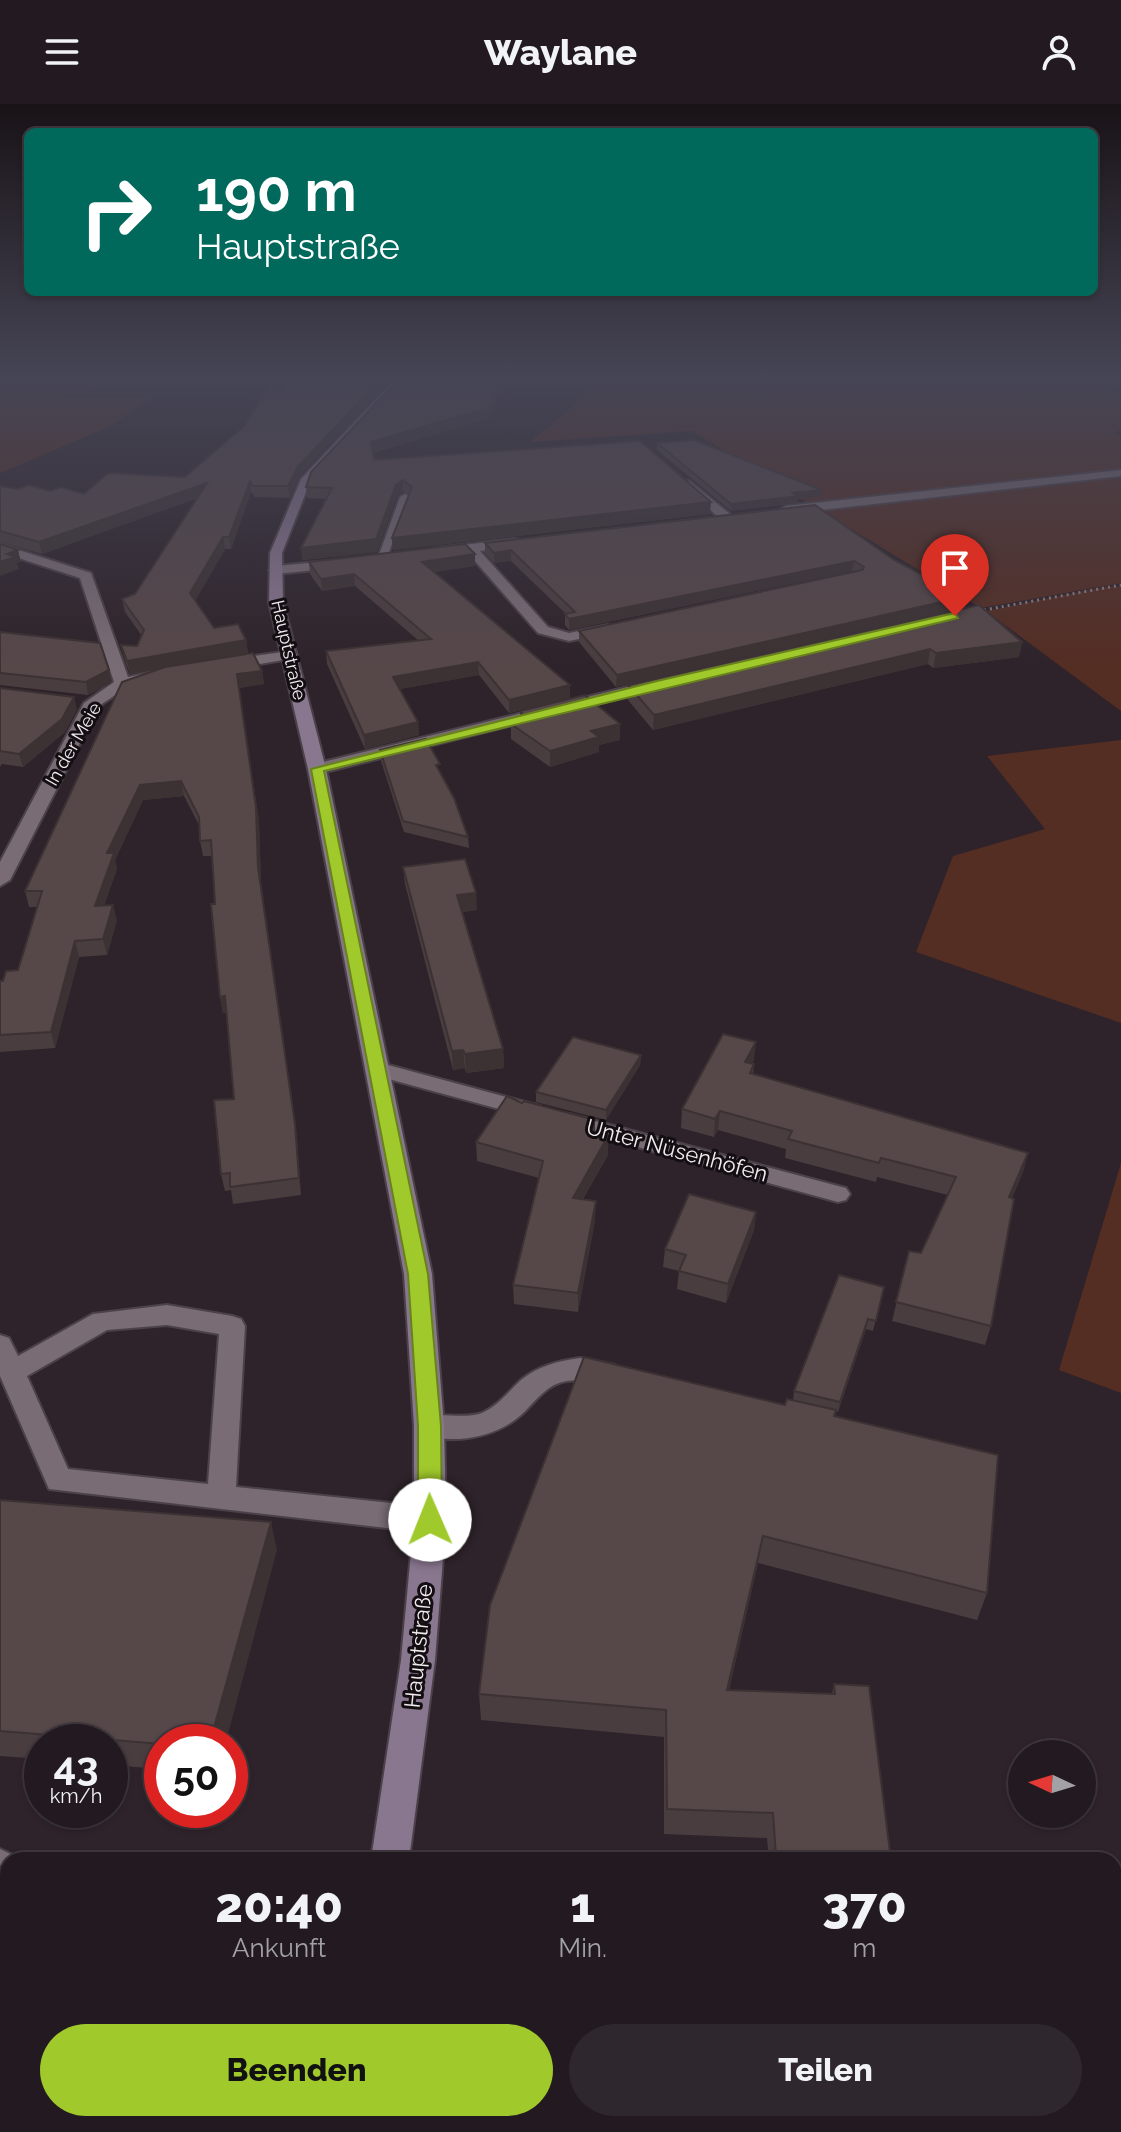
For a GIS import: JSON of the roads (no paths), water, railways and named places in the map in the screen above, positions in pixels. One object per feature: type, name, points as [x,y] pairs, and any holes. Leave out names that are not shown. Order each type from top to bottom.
[{"type":"main road","name":"Hauptstraße","points":[[311,475],[305,481],[276,553],[276,602],[317,769],[418,1274],[429,1426],[430,1520],[418,1660],[391,1852]]},
{"type":"street","points":[[675,475],[726,517]]},
{"type":"street","points":[[772,512],[1106,475]]},
{"type":"street","points":[[711,519],[742,515]]},
{"type":"street","points":[[425,554],[530,541]]},
{"type":"street","points":[[0,548],[86,576],[122,683]]},
{"type":"street","points":[[470,548],[543,630],[569,637],[628,625]]},
{"type":"street","points":[[365,561],[395,558]]},
{"type":"street","points":[[276,570],[350,563]]},
{"type":"street","points":[[215,667],[290,655]]},
{"type":"street","name":"In der Meie","points":[[0,880],[84,702],[122,683],[171,674]]},
{"type":"street","points":[[317,769],[672,681]]},
{"type":"lane","points":[[380,560],[405,497]]},
{"type":"lane","name":"Unter Nüsenhöfen","points":[[377,1069],[838,1194]]},
{"type":"lane","points":[[11,1372],[102,1321],[167,1315],[232,1326],[221,1497]]},
{"type":"lane","points":[[0,1345],[59,1480],[430,1520]]},
{"type":"lane","points":[[429,1426],[481,1425],[503,1412],[529,1386],[548,1374],[596,1370],[635,1379]]}]
